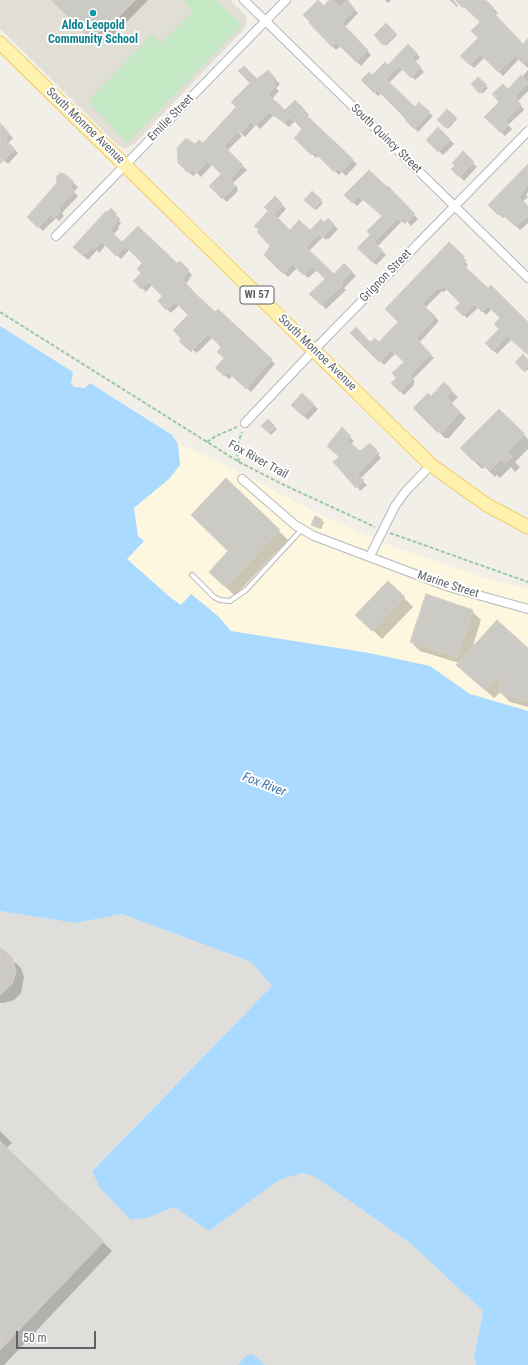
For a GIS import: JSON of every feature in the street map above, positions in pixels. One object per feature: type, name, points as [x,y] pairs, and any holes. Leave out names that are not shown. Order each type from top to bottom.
[{"type":"main road","name":"South Monroe Avenue","points":[[0,43],[431,465],[462,489],[487,505],[528,527]]},
{"type":"street","name":"South Quincy Street","points":[[244,0],[528,278]]},
{"type":"street","name":"Emilie Street","points":[[56,236],[286,0]]},
{"type":"street","name":"Grignon Street","points":[[245,423],[314,350],[528,131]]},
{"type":"street","points":[[370,556],[382,530],[405,492],[431,465]]},
{"type":"street","name":"Marine Street","points":[[242,479],[302,529],[314,536],[449,587],[528,609]]},
{"type":"lane","points":[[192,575],[214,597],[220,600],[230,601],[246,590],[302,529]]},
{"type":"path","name":"Fox River Trail","points":[[0,312],[239,462],[282,484],[382,530],[528,582]]},
{"type":"path","points":[[207,442],[216,436],[245,423]]},
{"type":"path","points":[[239,462],[236,449],[245,423]]},
{"type":"shaded area","points":[[0,0],[230,0],[245,15],[247,22],[243,30],[134,144],[126,148],[118,145],[0,28]]},
{"type":"shaded area","points":[[178,444],[222,463],[317,513],[394,547],[485,578],[528,589],[528,711],[470,694],[430,666],[369,653],[231,631],[191,594],[181,605],[171,598],[127,559],[144,541],[138,536],[134,508],[169,479],[180,465]]},
{"type":"shaded area","points":[[0,911],[75,923],[122,914],[251,962],[272,986],[92,1170],[150,1217],[174,1207],[209,1231],[279,1180],[303,1173],[315,1177],[410,1243],[483,1311],[474,1358],[476,1365],[0,1365]]},
{"type":"green space","points":[[182,0],[216,0],[242,25],[127,143],[88,101],[152,34],[161,43],[193,11]]},
{"type":"water","name":"Fox River","points":[[0,326],[73,372],[71,383],[74,387],[85,388],[90,383],[172,435],[178,444],[180,465],[169,479],[134,508],[138,536],[144,541],[127,559],[171,598],[181,605],[191,594],[219,617],[231,631],[369,653],[430,666],[470,694],[528,711],[528,1365],[476,1365],[474,1358],[483,1311],[410,1243],[315,1177],[303,1173],[279,1180],[209,1231],[174,1207],[150,1217],[131,1220],[100,1188],[92,1171],[272,986],[251,962],[122,914],[75,923],[0,911]]},
{"type":"water","points":[[252,1354],[265,1365],[238,1365],[247,1355]]},
{"type":"building","name":"Aldo Leopold Community School","points":[[51,0],[135,0],[107,29],[104,27],[92,40]]},
{"type":"building","points":[[318,0],[324,6],[329,0],[332,0],[340,7],[347,0],[355,9],[342,23],[368,50],[356,62],[336,42],[332,47],[303,15]]},
{"type":"building","points":[[457,0],[486,0],[494,8],[492,11],[523,44],[528,38],[528,59],[523,64],[515,56],[498,72],[480,54],[470,65],[460,56],[478,38],[471,31],[480,22]]},
{"type":"building","points":[[386,23],[396,33],[383,45],[374,35]]},
{"type":"building","points":[[408,44],[417,53],[412,58],[421,67],[411,78],[399,66],[386,79],[415,107],[419,102],[430,112],[414,129],[377,90],[374,93],[361,80],[369,72],[372,75],[385,62],[388,65]]},
{"type":"building","points":[[244,66],[257,79],[268,70],[276,79],[272,83],[276,86],[268,94],[285,110],[295,100],[305,110],[303,112],[353,159],[341,172],[337,169],[334,172],[314,152],[311,155],[294,138],[302,129],[290,117],[284,123],[269,112],[255,126],[251,122],[240,133],[238,131],[224,146],[243,165],[230,179],[235,186],[222,199],[209,186],[221,174],[208,161],[196,173],[192,169],[188,173],[178,163],[177,148],[186,138],[195,144],[199,140],[203,143],[236,107],[231,102],[250,83],[238,71]]},
{"type":"building","points":[[521,75],[528,83],[515,96],[521,105],[505,120],[509,124],[501,133],[484,117],[499,102],[492,94],[503,84],[508,89]]},
{"type":"building","points":[[478,77],[487,85],[479,93],[471,84]]},
{"type":"building","points":[[447,109],[456,117],[446,128],[437,120]]},
{"type":"building","points":[[0,123],[10,134],[5,139],[15,149],[0,164]]},
{"type":"building","points":[[438,127],[450,139],[438,152],[426,140]]},
{"type":"building","points":[[463,151],[474,162],[459,177],[451,169],[455,166],[452,163]]},
{"type":"building","points":[[528,164],[528,184],[519,197],[528,206],[528,216],[515,226],[500,212],[498,215],[488,205]]},
{"type":"building","points":[[369,170],[387,187],[388,186],[415,214],[407,222],[403,218],[400,221],[398,218],[374,242],[383,251],[372,262],[357,248],[370,235],[367,231],[382,216],[359,196],[352,203],[344,195]]},
{"type":"building","points":[[60,173],[65,174],[74,182],[70,187],[75,191],[58,208],[61,211],[54,218],[51,214],[38,228],[27,217],[56,184],[57,176]]},
{"type":"building","points":[[312,191],[322,200],[314,209],[304,200]]},
{"type":"building","points":[[275,196],[283,205],[274,214],[290,230],[299,220],[310,230],[321,219],[324,222],[328,218],[334,224],[324,236],[319,234],[306,247],[334,274],[344,263],[352,271],[341,283],[343,285],[321,305],[309,294],[325,279],[312,266],[303,275],[292,264],[283,274],[264,255],[270,246],[257,232],[259,230],[254,226],[268,211],[264,207]]},
{"type":"building","points":[[111,208],[117,214],[115,216],[118,219],[110,230],[122,242],[138,226],[177,263],[180,261],[189,270],[182,279],[195,293],[215,312],[218,309],[272,359],[246,389],[228,372],[224,376],[215,368],[224,358],[217,352],[221,347],[208,334],[192,350],[188,346],[186,348],[179,341],[181,339],[173,330],[188,315],[175,302],[166,310],[158,301],[162,296],[148,282],[141,289],[133,281],[141,273],[137,269],[142,263],[125,246],[116,256],[102,242],[94,249],[92,247],[83,256],[73,247],[106,211],[107,212]]},
{"type":"building","points":[[449,242],[464,256],[463,258],[466,260],[462,264],[488,288],[491,285],[528,322],[528,355],[507,336],[493,351],[485,343],[499,329],[494,324],[500,318],[488,306],[482,312],[474,304],[463,316],[455,308],[460,303],[443,286],[440,289],[438,288],[422,304],[436,317],[416,338],[431,354],[410,375],[412,377],[410,379],[411,381],[400,392],[391,383],[396,378],[392,373],[404,362],[391,350],[379,362],[350,333],[356,327],[370,342],[375,338],[379,342],[398,322],[385,309]]},
{"type":"building","points":[[523,354],[528,360],[528,365],[523,371],[515,362]]},
{"type":"building","points":[[444,382],[452,390],[446,397],[460,412],[443,432],[437,432],[413,408],[428,393],[431,396]]},
{"type":"building","points":[[302,393],[314,404],[303,416],[291,405]]},
{"type":"building","points":[[499,409],[525,434],[507,452],[512,457],[505,463],[501,459],[490,470],[487,466],[485,468],[475,459],[473,461],[460,448]]},
{"type":"building","points":[[268,419],[275,426],[269,433],[261,426]]},
{"type":"building","points":[[342,427],[351,436],[347,440],[360,451],[370,443],[378,453],[357,474],[364,480],[356,488],[333,462],[339,457],[327,446]]},
{"type":"building","points":[[226,478],[280,530],[225,587],[209,572],[228,551],[191,515]]},
{"type":"building","points":[[315,516],[322,519],[319,528],[311,525]]},
{"type":"building","points":[[388,581],[405,597],[372,631],[355,615]]},
{"type":"building","points":[[426,594],[473,610],[457,657],[410,642]]},
{"type":"building","points":[[497,620],[528,648],[528,701],[500,693],[498,675],[485,690],[456,665]]},
{"type":"building","points":[[0,947],[12,957],[16,972],[12,984],[0,995]]},
{"type":"building","points":[[0,1141],[104,1241],[0,1350]]},
{"type":"place","name":"Aldo Leopold Community School","points":[[93,13]]}]
